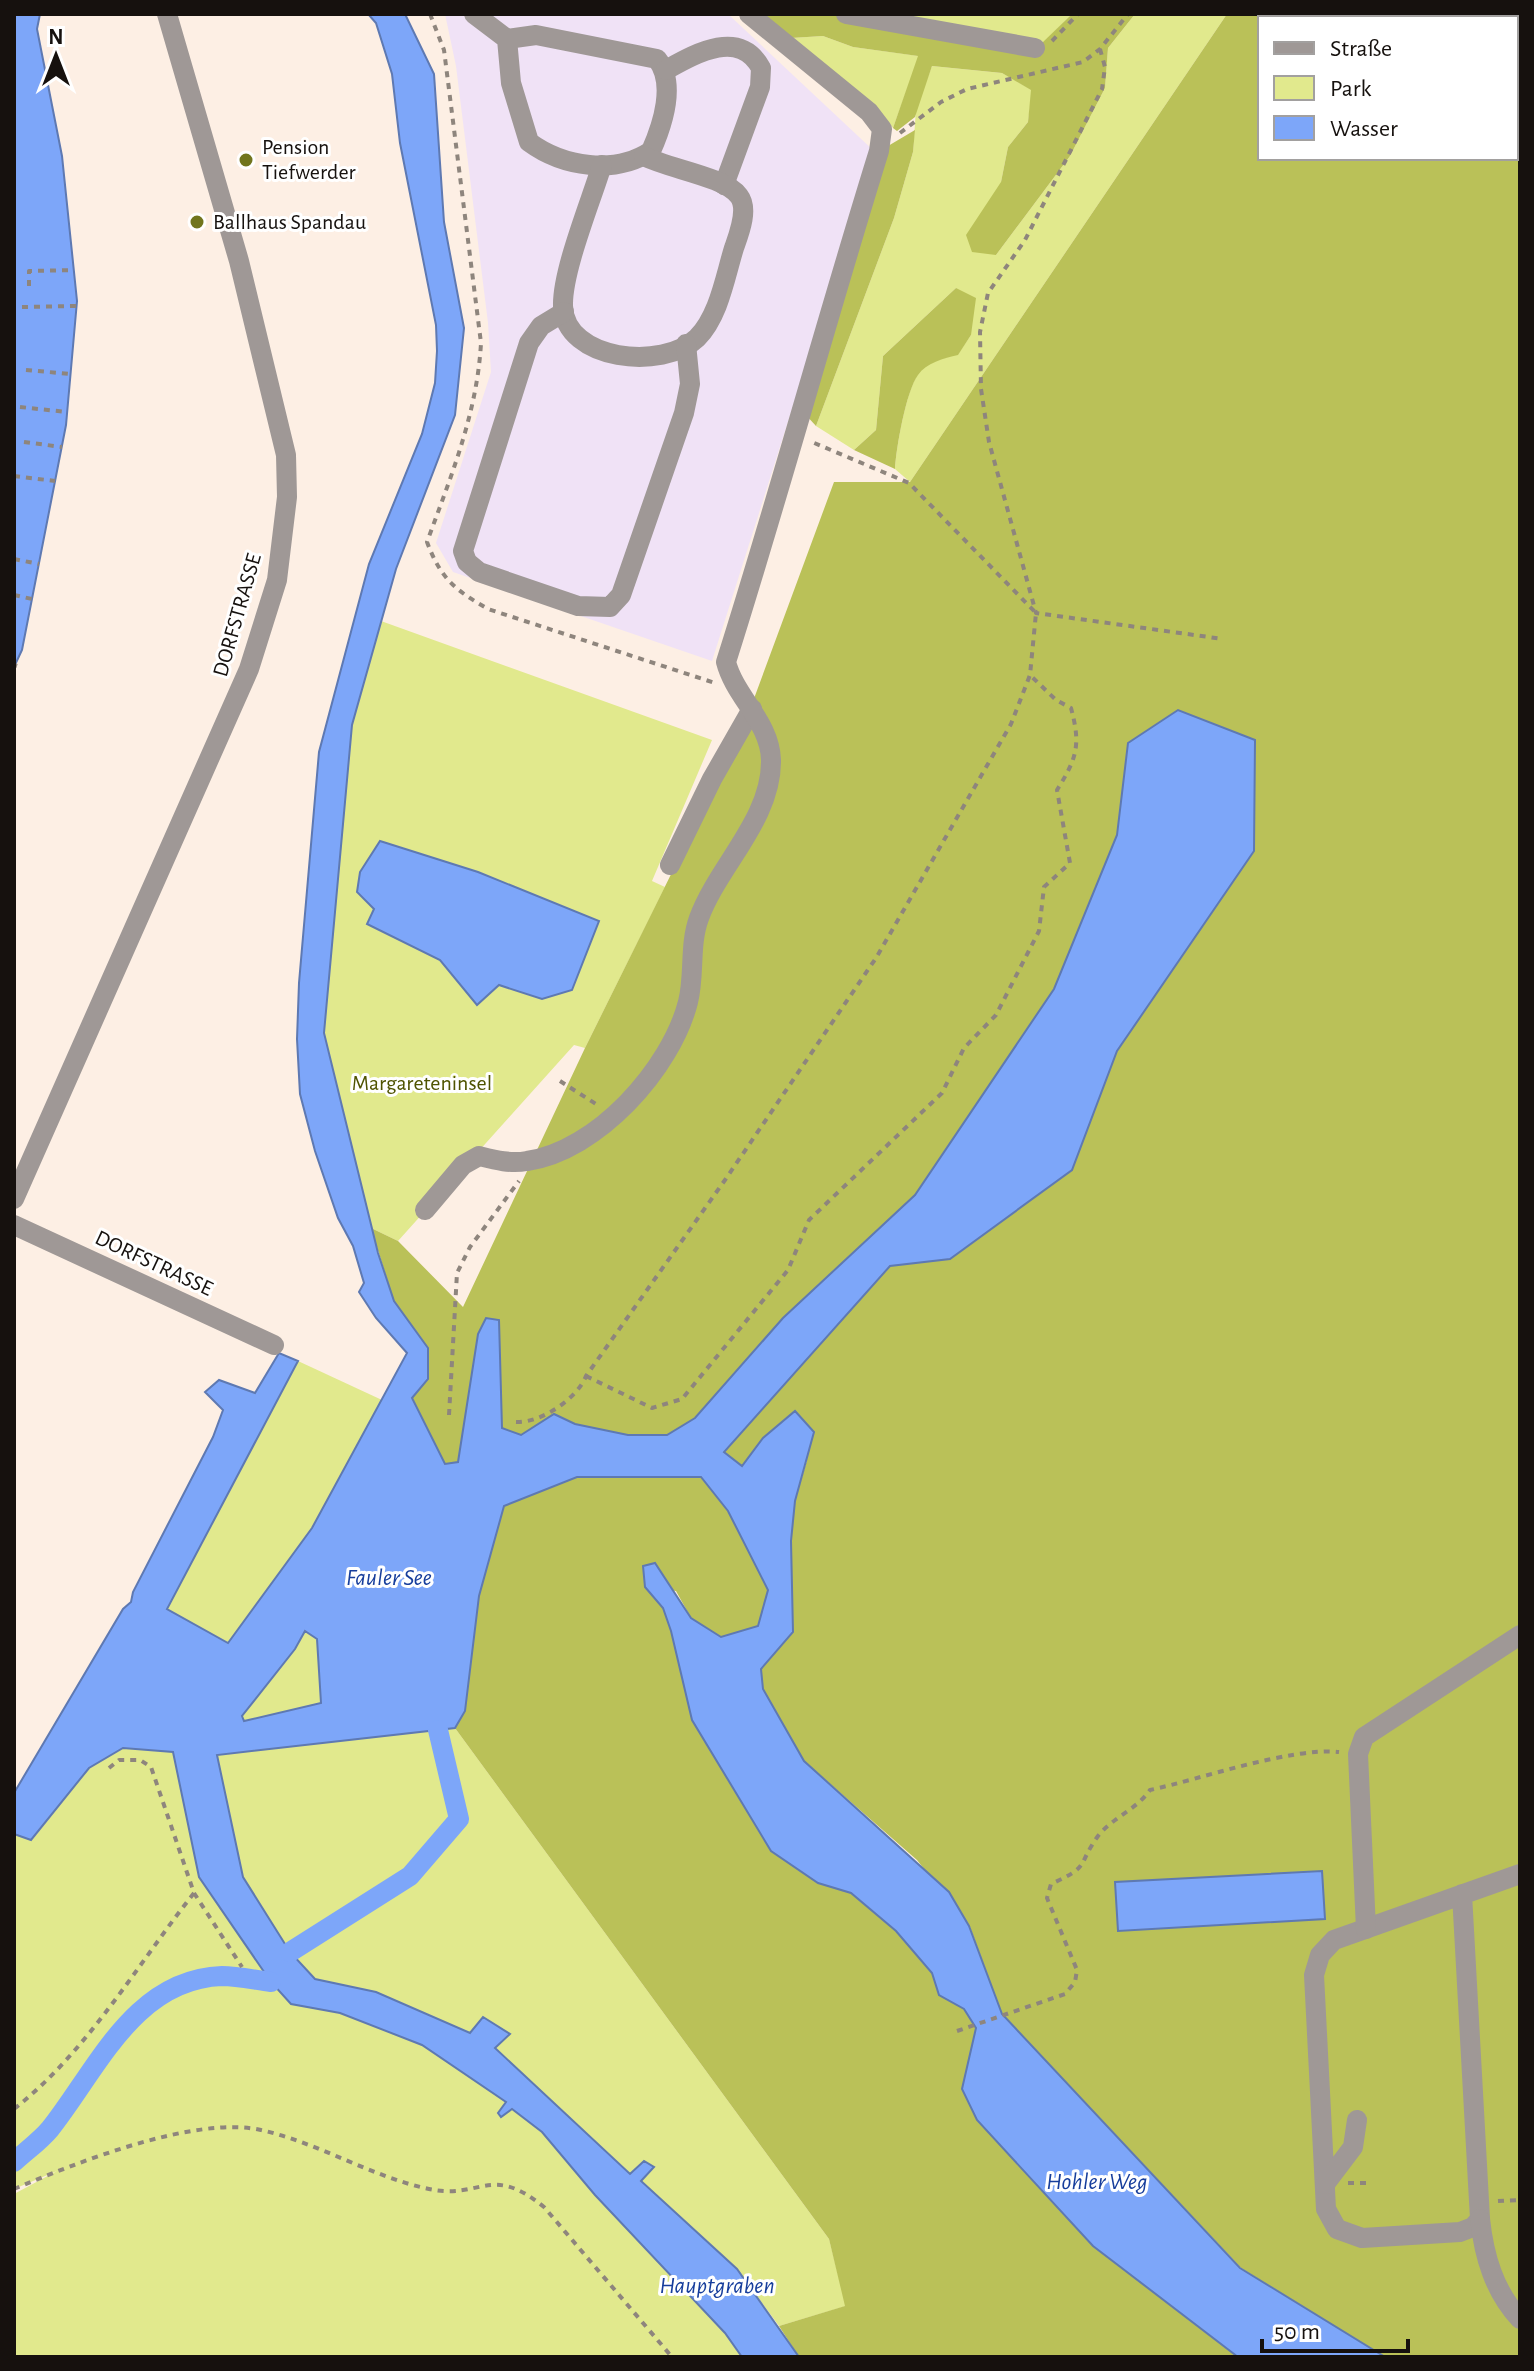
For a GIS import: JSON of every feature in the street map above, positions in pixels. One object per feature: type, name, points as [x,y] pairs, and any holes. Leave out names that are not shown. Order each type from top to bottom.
[{"type":"street","name":"DORFSTRASSE","points":[[14,1199],[237,698],[277,580],[286,455],[239,261],[167,14]]},
{"type":"street","points":[[474,14],[507,39],[536,35],[641,53],[657,59],[666,70],[668,85],[657,139],[651,151],[617,166],[602,165],[572,162],[540,150],[529,142],[511,83],[507,39]]},
{"type":"street","points":[[425,1210],[463,1165],[479,1156],[502,1162],[534,1159],[570,1145],[615,1115],[655,1070],[678,1029],[688,1003],[699,918],[751,826],[767,784],[771,759],[752,709],[736,688],[726,662],[792,453],[803,397],[882,129],[869,112],[749,14]]},
{"type":"street","points":[[846,14],[1035,48]]},
{"type":"street","points":[[666,70],[715,46],[747,52],[761,68],[760,87],[724,185]]},
{"type":"street","points":[[602,165],[568,276],[564,312],[571,334],[584,342],[622,355],[649,356],[686,344],[705,329],[737,240],[743,202],[724,185],[644,156]]},
{"type":"street","points":[[564,312],[541,326],[529,343],[463,551],[467,562],[479,572],[578,606],[610,607],[621,595],[684,413],[690,384],[686,344]]},
{"type":"street","points":[[670,865],[712,779],[752,709]]},
{"type":"street","name":"DORFSTRASSE","points":[[14,1225],[274,1345]]},
{"type":"street","points":[[1366,1929],[1358,1754],[1364,1737],[1520,1635]]},
{"type":"street","points":[[1480,2219],[1473,2227],[1460,2232],[1362,2238],[1337,2229],[1326,2209],[1314,1975],[1320,1955],[1334,1940],[1520,1874]]},
{"type":"street","points":[[1462,1894],[1483,2248],[1495,2282],[1520,2319]]},
{"type":"street","points":[[1325,2184],[1353,2147],[1357,2120]]},
{"type":"path","points":[[1035,48],[1043,50],[1078,14]]},
{"type":"path","points":[[880,143],[900,133],[941,102],[967,89],[1083,62],[1100,49],[1128,14]]},
{"type":"path","points":[[516,1422],[541,1418],[580,1390],[586,1376],[725,1180],[876,958],[1011,724],[1030,675],[1036,613],[989,442],[981,389],[980,332],[988,293],[1025,240],[1102,89],[1105,67],[1100,49]]},
{"type":"path","points":[[29,286],[29,271],[74,270]]},
{"type":"path","points":[[22,307],[76,306]]},
{"type":"path","points":[[26,370],[71,374]]},
{"type":"path","points":[[20,407],[67,412]]},
{"type":"path","points":[[795,435],[909,483],[1036,613],[1223,639]]},
{"type":"path","points":[[24,442],[62,447]]},
{"type":"path","points":[[14,476],[55,481]]},
{"type":"path","points":[[14,559],[39,564]]},
{"type":"path","points":[[14,595],[32,599]]},
{"type":"path","points":[[586,1376],[652,1408],[682,1399],[788,1270],[809,1220],[942,1093],[964,1048],[996,1015],[1039,931],[1044,887],[1070,863],[1057,790],[1074,763],[1075,725],[1071,708],[1056,700],[1030,675]]},
{"type":"path","points":[[560,1081],[615,1115]]},
{"type":"path","points":[[449,1415],[457,1273],[470,1247],[534,1159]]},
{"type":"path","points":[[957,2031],[1065,1994],[1075,1982],[1077,1970],[1047,1898],[1051,1884],[1079,1871],[1099,1835],[1139,1805],[1150,1790],[1281,1757],[1324,1750],[1358,1754]]},
{"type":"path","points":[[109,1768],[119,1760],[140,1760],[151,1767],[194,1893],[242,1967]]},
{"type":"path","points":[[14,2109],[39,2089],[83,2039],[194,1893]]},
{"type":"path","points":[[14,2189],[70,2165],[219,2127],[261,2130],[431,2189],[502,2183],[521,2188],[544,2207],[672,2357]]},
{"type":"shaded area","points":[[445,14],[728,14],[874,151],[712,661],[453,572],[436,543],[491,372],[488,323],[456,66]]},
{"type":"green space","points":[[759,14],[886,14],[1043,42],[1072,14],[1135,14],[1108,48],[1105,88],[1070,156],[996,255],[972,252],[966,235],[1001,182],[1008,147],[1028,122],[1031,90],[1002,73],[932,66],[915,117],[897,131],[893,128],[918,56],[853,47],[823,36],[791,38]]},
{"type":"green space","points":[[886,14],[1072,14],[1044,42]]},
{"type":"green space","points":[[1135,14],[1227,14],[910,482],[895,469],[909,393],[918,374],[926,366],[958,354],[971,335],[956,288],[883,356],[876,430],[854,450],[816,426],[894,218],[913,152],[916,109],[932,66],[1002,73],[1032,90],[1028,122],[1008,147],[1001,182],[996,255],[1070,156],[1105,88],[1108,48]]},
{"type":"green space","points":[[1227,14],[1520,14],[1520,2357],[1385,2357],[1241,2268],[1002,2014],[970,1927],[917,1860],[804,1761],[763,1689],[761,1669],[793,1632],[791,1541],[795,1501],[807,1460],[763,1438],[742,1466],[723,1452],[890,1266],[950,1259],[1072,1170],[1117,1051],[1254,851],[1128,743],[1117,835],[1054,989],[915,1195],[783,1318],[695,1418],[667,1435],[628,1435],[575,1424],[554,1414],[521,1435],[502,1428],[499,1320],[486,1318],[478,1334],[458,1462],[445,1464],[412,1397],[428,1348],[394,1301],[371,1228],[398,1241],[463,1307],[585,1048],[742,731],[834,482],[910,482]]},
{"type":"green space","points":[[823,36],[853,47],[919,56],[893,128],[874,104],[791,38]]},
{"type":"green space","points":[[915,130],[913,152],[894,218],[816,426],[805,414],[888,146]]},
{"type":"green space","points":[[956,288],[976,298],[971,335],[958,355],[930,364],[918,375],[906,406],[895,469],[854,450],[876,430],[883,356]]},
{"type":"green space","name":"Margareteninsel","points":[[381,621],[712,740],[652,881],[665,887],[585,1048],[574,1045],[398,1241],[371,1228],[324,1033],[352,725]],"holes":[[[380,841],[599,921],[542,999],[499,985],[477,1005],[440,960],[368,924],[374,909]]]},
{"type":"green space","points":[[298,1361],[382,1400],[312,1528],[229,1643],[166,1609]]},
{"type":"green space","points":[[577,1477],[701,1477],[728,1511],[768,1590],[759,1626],[721,1637],[691,1618],[676,1591],[645,1587],[663,1608],[692,1720],[771,1851],[818,1883],[851,1893],[896,1931],[932,1973],[940,1995],[964,2009],[976,2027],[962,2089],[1093,2246],[1238,2357],[799,2357],[779,2326],[845,2306],[829,2239],[455,1728],[465,1711],[479,1596],[504,1506]]},
{"type":"green space","points":[[305,1630],[317,1639],[321,1703],[244,1722],[241,1717],[295,1649]]},
{"type":"green space","points":[[455,1728],[829,2239],[846,2306],[779,2326],[737,2269],[641,2181],[654,2167],[631,2175],[495,2048],[483,2017],[470,2033],[376,1992],[315,1979],[290,1952],[243,1877],[217,1754]]},
{"type":"green space","points":[[124,1748],[173,1752],[199,1877],[271,1982],[291,2004],[340,2013],[422,2045],[507,2102],[498,2113],[502,2117],[512,2108],[542,2132],[595,2195],[725,2333],[742,2357],[14,2357],[14,2194],[57,2171],[14,2189],[14,1834],[32,1840],[89,1768]]},
{"type":"water","points":[[14,14],[40,14],[37,29],[62,156],[77,301],[66,425],[22,650],[14,667]]},
{"type":"water","points":[[368,14],[405,14],[434,74],[444,222],[464,328],[455,415],[396,569],[352,725],[324,1033],[378,1253],[394,1301],[428,1348],[428,1379],[412,1398],[445,1464],[458,1462],[478,1334],[486,1318],[499,1320],[502,1428],[521,1435],[554,1414],[575,1424],[628,1435],[667,1435],[695,1418],[783,1318],[915,1195],[1054,989],[1117,835],[1128,743],[1178,710],[1255,740],[1254,851],[1117,1051],[1072,1170],[950,1259],[890,1266],[724,1452],[742,1466],[763,1438],[795,1411],[814,1432],[795,1501],[791,1541],[793,1632],[761,1669],[763,1689],[804,1761],[949,1892],[969,1926],[1002,2014],[1240,2268],[1385,2357],[1238,2357],[1093,2246],[977,2120],[962,2089],[976,2028],[964,2009],[939,1995],[932,1973],[896,1931],[851,1893],[818,1883],[771,1851],[692,1720],[671,1631],[663,1608],[645,1587],[643,1566],[655,1563],[691,1618],[721,1637],[758,1626],[768,1590],[728,1511],[701,1477],[577,1477],[504,1506],[479,1596],[465,1711],[455,1728],[217,1755],[243,1877],[290,1952],[315,1979],[376,1992],[470,2033],[483,2017],[510,2034],[495,2048],[630,2174],[644,2161],[654,2167],[641,2181],[737,2269],[799,2357],[742,2357],[725,2333],[595,2195],[542,2132],[512,2109],[501,2117],[498,2113],[506,2102],[422,2045],[340,2013],[291,2004],[271,1982],[199,1877],[173,1752],[123,1748],[89,1768],[31,1840],[14,1834],[14,1793],[123,1609],[131,1602],[133,1592],[213,1437],[223,1410],[205,1392],[219,1380],[255,1393],[279,1353],[298,1361],[167,1609],[228,1643],[312,1528],[407,1353],[376,1318],[359,1292],[364,1283],[353,1246],[338,1218],[300,1094],[297,1039],[319,752],[369,564],[422,434],[435,383],[436,325],[400,143],[392,74],[376,23]],"holes":[[[305,1631],[317,1639],[321,1703],[244,1721],[242,1716],[295,1649]]]},
{"type":"water","points":[[380,841],[478,872],[599,921],[572,990],[542,999],[499,985],[477,1005],[440,960],[367,924],[374,909],[357,892],[360,872]]},
{"type":"water","points":[[1322,1871],[1325,1919],[1118,1931],[1115,1882]]},
{"type":"waterway","points":[[290,1952],[410,1876],[459,1819],[438,1730]]},
{"type":"waterway","points":[[14,2162],[50,2129],[121,2032],[141,2010],[165,1993],[191,1981],[222,1976],[271,1982]]},
{"type":"place","name":"Pension Tiefwerder","points":[[246,160]]},
{"type":"place","name":"Ballhaus Spandau","points":[[197,222]]},
{"type":"water label","name":"Fauler See","points":[[389,1578]]},
{"type":"water label","name":"Hohler Weg","points":[[1097,2182]]},
{"type":"water label","name":"Hauptgraben","points":[[717,2286]]}]
